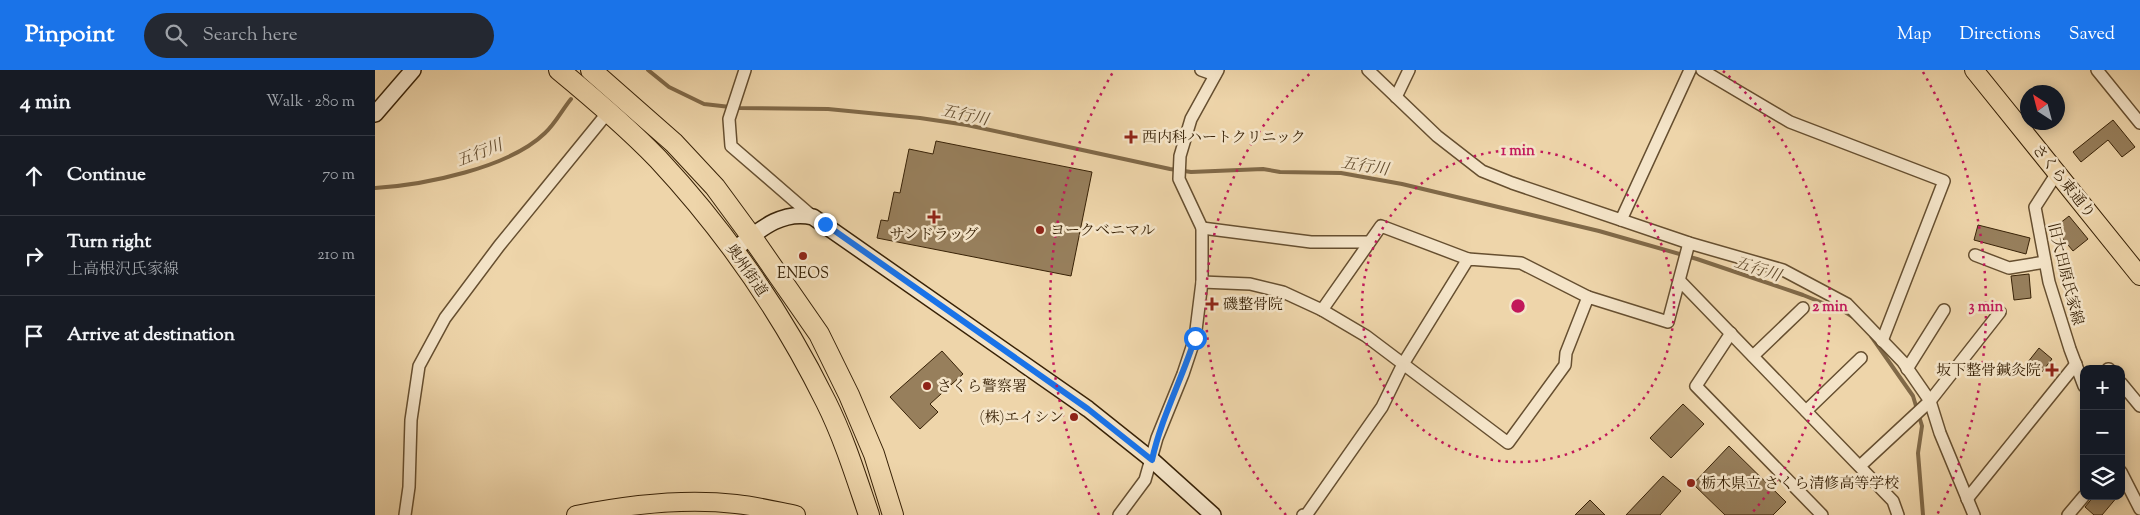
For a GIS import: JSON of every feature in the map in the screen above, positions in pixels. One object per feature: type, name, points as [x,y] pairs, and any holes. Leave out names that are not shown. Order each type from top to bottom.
[{"type":"highway","name":"奥州街道","points":[[559,70],[609,111],[657,158],[697,202],[734,250],[788,330],[823,395],[851,461],[869,515]]},
{"type":"highway","name":"奥州街道","points":[[591,70],[674,143],[715,187],[819,334],[841,377],[874,454],[893,515]]},
{"type":"main road","points":[[375,114],[413,70]]},
{"type":"main road","name":"さくら東通り","points":[[1974,70],[2140,276]]},
{"type":"main road","points":[[734,250],[774,221],[787,216],[801,214],[813,217],[1088,409],[1152,460],[1213,515]]},
{"type":"main road","points":[[576,515],[645,510],[693,502],[735,504],[796,515]]},
{"type":"street","points":[[745,70],[729,119],[731,146],[813,217]]},
{"type":"street","points":[[1119,515],[1145,480],[1157,438],[1183,374],[1195,338],[1202,282],[1202,228],[1179,179],[1180,156],[1191,119],[1217,72],[1201,70]]},
{"type":"street","points":[[1368,70],[1437,136],[1481,171],[1689,243],[1783,270],[1847,304],[1907,369],[1930,401],[1940,433],[1974,515]]},
{"type":"street","points":[[1396,97],[1409,70]]},
{"type":"street","points":[[1621,220],[1690,70]]},
{"type":"street","points":[[1702,70],[1790,122],[1944,182],[1882,341]]},
{"type":"street","points":[[2097,70],[2140,123]]},
{"type":"street","points":[[405,515],[409,487],[411,420],[419,366],[445,318],[499,246],[609,111]]},
{"type":"street","name":"旧大田原氏家線","points":[[2057,173],[2035,207],[2051,290],[2080,375]]},
{"type":"street","points":[[1322,310],[1381,226],[1468,259],[1521,263],[1588,297],[1668,322],[1689,243]]},
{"type":"street","points":[[1202,228],[1311,242],[1369,242]]},
{"type":"street","points":[[1975,255],[2009,268],[2045,262]]},
{"type":"street","points":[[1303,515],[1307,514],[1381,407],[1403,364],[1468,259]]},
{"type":"street","points":[[1680,281],[1861,466],[1893,501],[1898,515]]},
{"type":"street","points":[[1202,282],[1259,286],[1283,292],[1322,310],[1367,336],[1508,443],[1565,365],[1566,353],[1588,297]]},
{"type":"street","points":[[1753,356],[1803,308]]},
{"type":"street","points":[[1907,369],[1944,310]]},
{"type":"street","points":[[1861,466],[1930,401],[2000,312]]},
{"type":"street","points":[[1731,333],[1696,386],[1822,515]]},
{"type":"street","points":[[1806,411],[1861,358]]},
{"type":"street","points":[[1967,499],[2076,364]]},
{"type":"street","points":[[2125,388],[2140,406]]},
{"type":"street","points":[[2125,480],[2140,509]]},
{"type":"street","points":[[2068,515],[2081,500]]},
{"type":"building","points":[[2113,120],[2135,147],[2122,157],[2108,140],[2081,162],[2073,152]]},
{"type":"building","points":[[936,141],[1092,172],[1071,276],[877,238],[881,220],[888,221],[894,192],[900,193],[909,149],[933,154]]},
{"type":"building","points":[[2069,216],[2088,239],[2073,251],[2054,228]]},
{"type":"building","points":[[1978,225],[2030,238],[2026,254],[1974,240]]},
{"type":"building","points":[[2029,274],[2031,298],[2014,300],[2011,276]]},
{"type":"building","points":[[2039,348],[2052,359],[2037,378],[2024,367]]},
{"type":"building","name":"さくら警察署","points":[[942,351],[963,374],[930,404],[938,412],[920,429],[890,397]]},
{"type":"building","points":[[1683,404],[1704,424],[1671,458],[1650,438]]},
{"type":"building","points":[[1729,446],[1786,502],[1773,515],[1725,515],[1693,484]]},
{"type":"building","points":[[1663,476],[1681,491],[1660,515],[1626,515]]},
{"type":"building","points":[[1590,500],[1605,515],[1575,515]]},
{"type":"building","points":[[2091,500],[2115,500],[2102,515],[2094,515],[2085,507]]},
{"type":"waterway","name":"五行川","points":[[648,70],[669,87],[704,104],[739,108],[828,109],[920,118],[967,125],[1191,172],[1263,169],[1280,172],[1341,173],[1402,184],[1599,231],[1697,259],[1803,295],[1853,317]]},
{"type":"waterway","name":"五行川","points":[[375,188],[441,179],[488,165],[510,156],[545,133],[571,99]]},
{"type":"waterway","name":"五行川","points":[[1871,336],[1913,396],[1922,426],[1918,453],[1923,515]]},
{"type":"place","name":"西内科ハートクリニック","points":[[1131,137]]},
{"type":"place","name":"サンドラッグ","points":[[934,217]]},
{"type":"place","name":"ヨークベニマル","points":[[1040,230]]},
{"type":"place","name":"ENEOS","points":[[803,256]]},
{"type":"place","name":"磯整骨院","points":[[1212,304]]},
{"type":"place","name":"坂下整骨鍼灸院","points":[[2052,370]]},
{"type":"place","name":"さくら警察署","points":[[927,386]]},
{"type":"place","name":"(株)エイシン","points":[[1074,417]]},
{"type":"place","name":"栃木県立 さくら清修高等学校","points":[[1691,483]]},
{"type":"route","points":[[825,224],[1088,409],[1152,460],[1157,438],[1183,374],[1195,338]]}]
